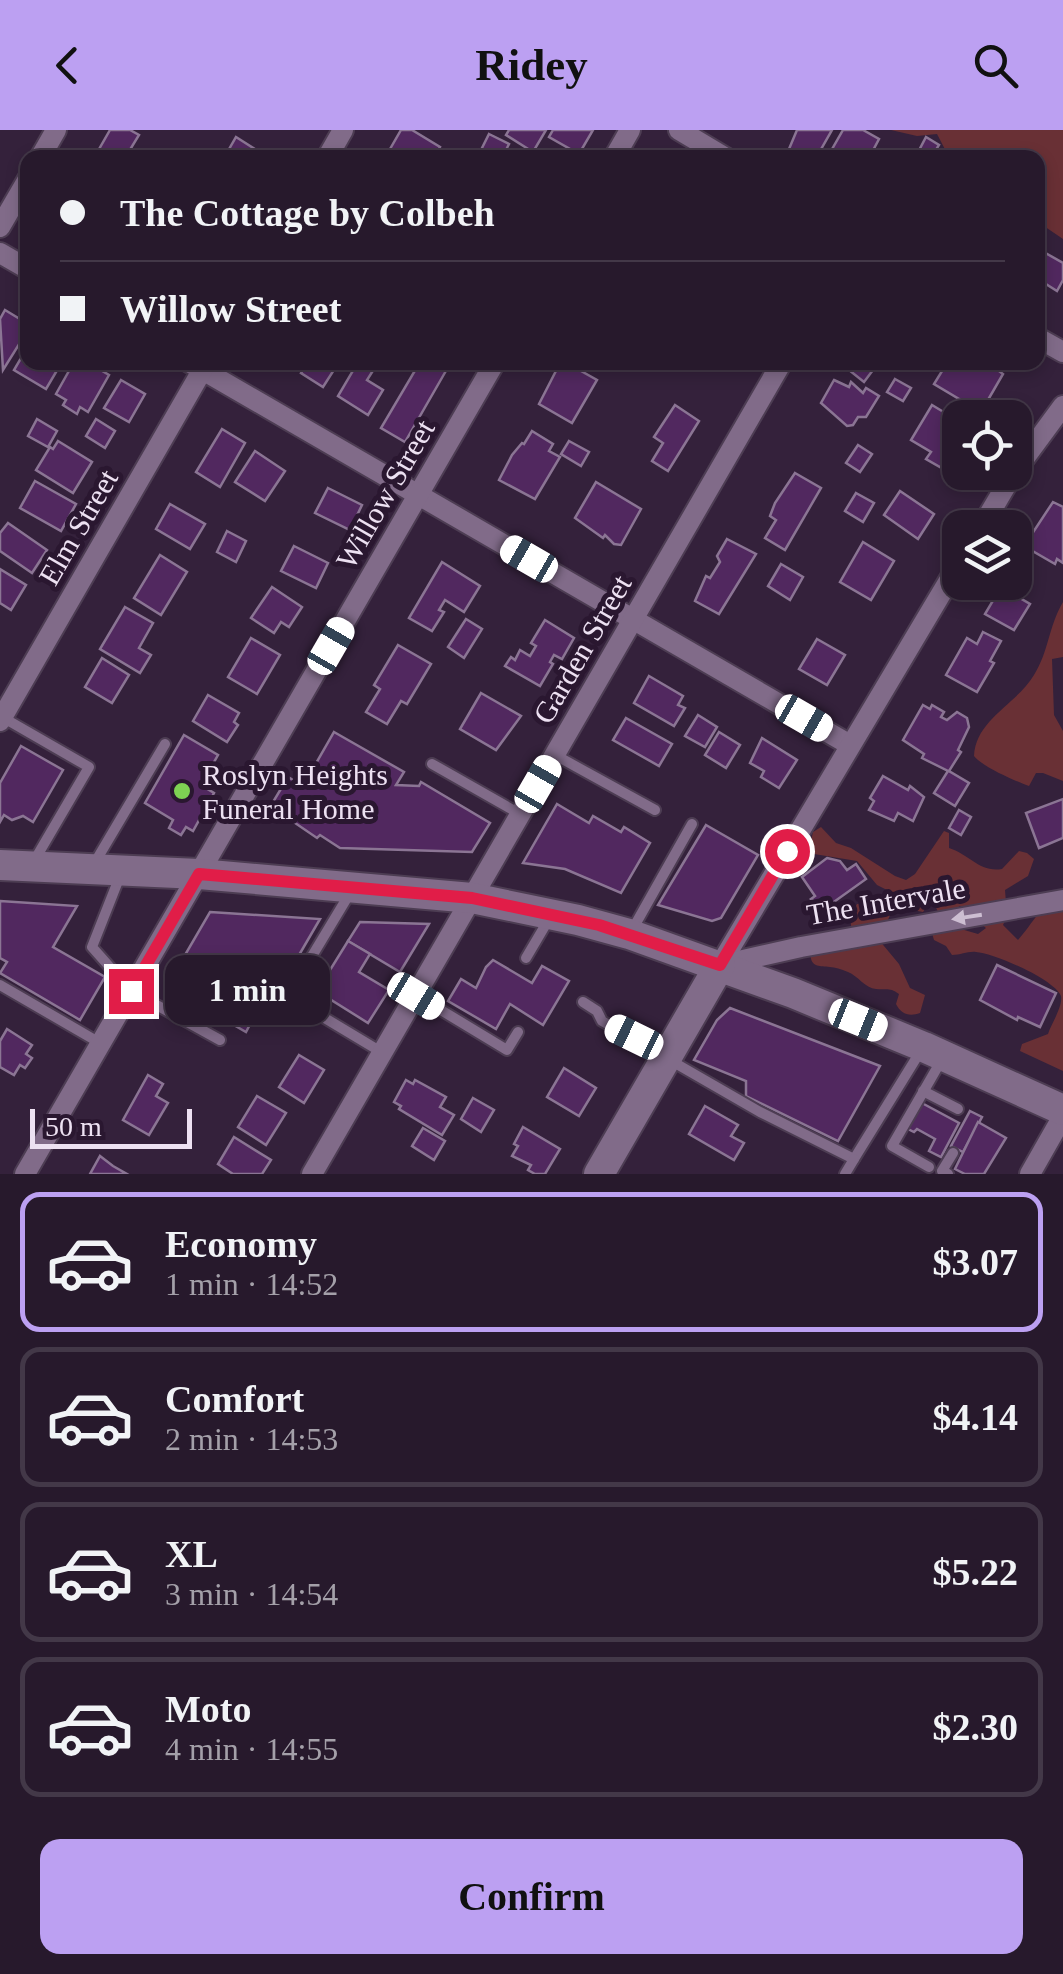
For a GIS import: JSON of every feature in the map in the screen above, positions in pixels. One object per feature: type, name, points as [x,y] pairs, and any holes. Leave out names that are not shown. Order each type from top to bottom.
[{"type":"main road","points":[[0,865],[199,874],[472,898],[552,914],[629,934],[720,965],[934,1051],[1063,1113]]},
{"type":"main road","points":[[598,1174],[720,965]]},
{"type":"street","points":[[678,130],[712,150]]},
{"type":"street","points":[[0,226],[20,192]]},
{"type":"street","name":"Elm Street","points":[[1,719],[197,370]]},
{"type":"street","points":[[208,370],[850,744]]},
{"type":"street","name":"Willow Street","points":[[25,1174],[490,370]]},
{"type":"street","name":"Garden Street","points":[[312,1174],[777,370]]},
{"type":"street","points":[[1032,449],[1063,406]]},
{"type":"street","points":[[720,965],[942,592]]},
{"type":"street","name":"The Intervale","points":[[720,965],[1063,900]]},
{"type":"street","points":[[1030,1174],[1063,1113]]},
{"type":"lane","points":[[1,719],[89,767],[31,866]]},
{"type":"lane","points":[[90,869],[164,744]]},
{"type":"lane","points":[[555,755],[655,810]]},
{"type":"lane","points":[[432,764],[520,814]]},
{"type":"lane","points":[[629,934],[692,824]]},
{"type":"lane","points":[[122,871],[92,947],[131,991],[220,1040]]},
{"type":"lane","points":[[353,888],[288,996],[383,1053]]},
{"type":"lane","points":[[526,958],[552,914]]},
{"type":"lane","points":[[0,985],[101,1043]]},
{"type":"lane","points":[[416,996],[507,1050],[518,1032]]},
{"type":"lane","points":[[584,1002],[597,1010],[602,1022],[854,1159]]},
{"type":"lane","points":[[929,1167],[892,1146],[923,1091],[934,1051]]},
{"type":"lane","points":[[845,1174],[934,1051]]},
{"type":"lane","points":[[923,1091],[958,1109]]},
{"type":"lane","points":[[948,1174],[942,1171],[953,1153]]},
{"type":"shaded area","points":[[891,130],[1063,130],[1063,239],[1045,227],[1045,150],[945,150],[937,134],[917,136]]},
{"type":"shaded area","points":[[1063,602],[1063,657],[1052,659],[1054,715],[1063,731],[1063,781],[1036,773],[1029,786],[978,760],[974,756],[976,743],[989,722],[1034,675]]},
{"type":"shaded area","points":[[821,827],[836,843],[906,880],[915,874],[944,831],[949,833],[949,848],[987,868],[1002,869],[1019,851],[1034,859],[1028,876],[1005,890],[1007,916],[1003,925],[1018,940],[1063,889],[1063,1071],[1020,1051],[1022,1044],[1048,1034],[1061,1000],[1056,989],[1022,968],[984,953],[952,955],[946,946],[934,940],[931,930],[954,927],[978,934],[986,928],[960,906],[948,914],[939,914],[932,899],[923,912],[902,908],[897,895],[877,885],[857,861],[814,854],[809,849],[813,832]]},
{"type":"shaded area","points":[[863,903],[880,915],[887,910],[891,913],[879,940],[899,964],[910,988],[925,995],[920,1013],[909,1015],[900,1010],[896,1004],[899,994],[893,990],[872,988],[848,972],[813,963],[812,935],[852,934],[850,916],[857,904]]},
{"type":"building","points":[[110,130],[130,130],[139,135],[130,150],[99,150]]},
{"type":"building","points":[[401,130],[412,130],[440,147],[438,150],[389,150]]},
{"type":"building","points":[[509,130],[546,130],[534,150],[506,135]]},
{"type":"building","points":[[553,130],[593,130],[581,150],[572,150],[549,137]]},
{"type":"building","points":[[797,130],[832,130],[821,150],[789,149]]},
{"type":"building","points":[[843,130],[863,130],[879,139],[873,150],[832,150]]},
{"type":"building","points":[[489,134],[509,144],[506,150],[481,150]]},
{"type":"building","points":[[236,137],[256,150],[229,150]]},
{"type":"building","points":[[926,137],[939,145],[936,150],[919,150]]},
{"type":"building","points":[[1045,253],[1063,263],[1063,280],[1057,291],[1045,283]]},
{"type":"building","points":[[5,310],[20,319],[20,343],[3,370],[0,319]]},
{"type":"building","points":[[20,360],[20,370],[57,370],[46,389],[14,370]]},
{"type":"building","points":[[70,370],[101,370],[109,375],[88,412],[80,407],[77,414],[63,405],[66,400],[56,394]]},
{"type":"building","points":[[303,370],[334,370],[323,387],[301,373]]},
{"type":"building","points":[[353,370],[373,370],[367,380],[383,390],[368,415],[338,396]]},
{"type":"building","points":[[415,370],[446,370],[405,442],[381,428]]},
{"type":"building","points":[[556,370],[579,370],[597,380],[572,423],[539,404]]},
{"type":"building","points":[[849,370],[873,370],[864,382]]},
{"type":"building","points":[[943,370],[998,370],[1003,374],[988,400],[961,400],[934,384]]},
{"type":"building","points":[[895,379],[911,388],[903,401],[887,392]]},
{"type":"building","points":[[121,380],[145,394],[129,422],[104,408]]},
{"type":"building","points":[[834,380],[849,387],[851,382],[863,393],[866,388],[879,396],[866,417],[858,417],[853,425],[847,426],[821,403]]},
{"type":"building","points":[[675,405],[699,421],[668,471],[652,461],[663,443],[654,437]]},
{"type":"building","points":[[932,405],[942,411],[942,468],[926,459],[931,452],[911,440]]},
{"type":"building","points":[[37,419],[57,431],[48,447],[28,436]]},
{"type":"building","points":[[96,419],[115,431],[105,448],[86,436]]},
{"type":"building","points":[[222,429],[245,443],[220,487],[196,472]]},
{"type":"building","points":[[532,431],[553,444],[549,451],[560,457],[535,499],[499,480],[512,455]]},
{"type":"building","points":[[58,441],[92,462],[73,493],[36,470]]},
{"type":"building","points":[[569,441],[589,452],[581,466],[561,454]]},
{"type":"building","points":[[858,445],[872,454],[860,472],[846,463]]},
{"type":"building","points":[[255,451],[285,471],[265,501],[235,482]]},
{"type":"building","points":[[795,473],[821,488],[785,550],[765,538],[776,520],[770,516],[775,503]]},
{"type":"building","points":[[35,481],[76,504],[61,531],[20,508]]},
{"type":"building","points":[[596,482],[641,509],[621,545],[605,535],[603,538],[575,518]]},
{"type":"building","points":[[328,488],[362,505],[350,530],[315,513]]},
{"type":"building","points":[[900,491],[934,514],[918,539],[884,515]]},
{"type":"building","points":[[856,493],[874,503],[863,522],[845,511]]},
{"type":"building","points":[[1053,502],[1063,507],[1063,563],[1057,559],[1055,564],[1032,551],[1032,534]]},
{"type":"building","points":[[170,504],[205,524],[190,549],[156,529]]},
{"type":"building","points":[[8,523],[47,550],[32,573],[0,551],[0,533]]},
{"type":"building","points":[[227,531],[246,541],[236,562],[217,552]]},
{"type":"building","points":[[727,539],[756,554],[719,614],[695,601],[706,576],[710,578],[720,562],[717,556]]},
{"type":"building","points":[[863,542],[894,561],[871,600],[840,582]]},
{"type":"building","points":[[294,546],[328,563],[316,588],[281,571]]},
{"type":"building","points":[[160,555],[187,572],[161,615],[134,598]]},
{"type":"building","points":[[442,562],[480,586],[464,612],[445,600],[439,610],[444,612],[432,631],[409,618]]},
{"type":"building","points":[[781,564],[803,577],[790,600],[768,586]]},
{"type":"building","points":[[0,569],[26,585],[11,610],[0,603]]},
{"type":"building","points":[[272,587],[302,607],[289,627],[281,622],[274,633],[251,618]]},
{"type":"building","points":[[993,600],[1023,600],[1030,604],[1014,630],[985,614]]},
{"type":"building","points":[[125,607],[153,623],[139,648],[151,655],[140,673],[100,649]]},
{"type":"building","points":[[466,619],[482,629],[464,658],[448,647]]},
{"type":"building","points":[[545,620],[574,638],[562,659],[554,655],[540,686],[505,666],[511,657],[515,660],[520,650],[530,656],[536,646],[531,643]]},
{"type":"building","points":[[983,632],[1001,641],[990,661],[994,663],[977,692],[946,675],[967,638],[977,644]]},
{"type":"building","points":[[251,638],[280,655],[257,694],[228,677]]},
{"type":"building","points":[[817,639],[845,655],[827,685],[799,669]]},
{"type":"building","points":[[398,645],[431,664],[407,704],[401,701],[387,724],[366,712],[380,689],[374,685]]},
{"type":"building","points":[[102,658],[129,675],[112,703],[85,687]]},
{"type":"building","points":[[649,676],[683,696],[678,705],[685,708],[674,726],[634,703]]},
{"type":"building","points":[[481,693],[521,716],[496,750],[460,729]]},
{"type":"building","points":[[208,695],[239,713],[234,722],[238,725],[227,742],[193,721]]},
{"type":"building","points":[[923,705],[944,712],[941,717],[947,720],[957,712],[967,718],[969,727],[958,750],[961,752],[949,771],[969,783],[955,806],[934,793],[948,771],[922,758],[924,754],[903,740]]},
{"type":"building","points":[[698,715],[717,727],[705,747],[685,736]]},
{"type":"building","points":[[626,718],[672,744],[659,766],[613,740]]},
{"type":"building","points":[[334,732],[404,772],[396,785],[419,786],[421,782],[490,823],[472,852],[340,848],[320,835],[317,838],[279,812],[282,808],[273,802],[288,777],[303,786]]},
{"type":"building","points":[[719,732],[740,745],[726,768],[705,755]]},
{"type":"building","points":[[184,735],[218,755],[201,785],[214,793],[193,831],[186,827],[181,835],[169,828],[173,820],[145,803]]},
{"type":"building","points":[[762,738],[797,760],[779,788],[761,777],[764,771],[750,763]]},
{"type":"building","points":[[21,746],[63,770],[33,822],[23,816],[12,820],[4,815],[0,822],[0,783]]},
{"type":"building","points":[[883,776],[908,790],[910,786],[924,797],[913,821],[898,813],[894,821],[869,810],[874,801],[870,798]]},
{"type":"building","points":[[1063,799],[1063,838],[1039,848],[1026,813]]},
{"type":"building","points":[[557,804],[589,823],[593,816],[621,832],[624,827],[650,843],[621,893],[565,869],[523,863]]},
{"type":"building","points":[[959,810],[971,817],[961,835],[949,828]]},
{"type":"building","points":[[706,825],[758,855],[721,918],[712,921],[658,905]]},
{"type":"building","points":[[827,858],[840,861],[847,870],[856,864],[866,879],[824,909],[811,899],[815,896],[802,877]]},
{"type":"building","points":[[0,901],[77,906],[53,947],[105,977],[80,1020],[0,973],[7,962],[0,958]]},
{"type":"building","points":[[210,912],[320,919],[263,1017],[256,1013],[246,1032],[208,1010],[220,991],[178,967]]},
{"type":"building","points":[[360,922],[429,924],[400,972],[348,941]]},
{"type":"building","points":[[348,941],[370,954],[359,972],[389,990],[368,1023],[317,991]]},
{"type":"building","points":[[493,960],[532,983],[542,966],[569,981],[543,1025],[510,1004],[496,1029],[448,1001],[461,979],[476,988]]},
{"type":"building","points":[[997,965],[1056,993],[1040,1027],[1018,1017],[1017,1020],[980,1000]]},
{"type":"building","points":[[730,1008],[880,1066],[838,1141],[746,1096],[746,1081],[694,1060],[717,1020]]},
{"type":"building","points":[[7,1029],[32,1045],[26,1054],[32,1058],[25,1068],[20,1065],[14,1075],[0,1067],[0,1041]]},
{"type":"building","points":[[299,1055],[324,1070],[304,1103],[279,1087]]},
{"type":"building","points":[[564,1068],[596,1088],[579,1116],[547,1097]]},
{"type":"building","points":[[148,1075],[163,1084],[156,1096],[168,1103],[149,1135],[123,1120]]},
{"type":"building","points":[[406,1080],[413,1084],[415,1080],[446,1097],[440,1107],[454,1115],[442,1135],[394,1102]]},
{"type":"building","points":[[257,1096],[286,1113],[266,1145],[238,1127]]},
{"type":"building","points":[[473,1098],[494,1110],[481,1132],[461,1119]]},
{"type":"building","points":[[920,1102],[959,1123],[941,1157],[929,1151],[935,1139],[906,1128]]},
{"type":"building","points":[[705,1106],[738,1125],[731,1136],[744,1143],[734,1160],[689,1134]]},
{"type":"building","points":[[970,1111],[982,1117],[963,1152],[951,1146]]},
{"type":"building","points":[[978,1122],[1006,1138],[984,1174],[965,1174],[955,1169]]},
{"type":"building","points":[[523,1127],[560,1149],[545,1174],[535,1174],[528,1170],[531,1165],[512,1156]]},
{"type":"building","points":[[423,1128],[445,1141],[434,1160],[412,1146]]},
{"type":"building","points":[[234,1137],[271,1160],[262,1174],[233,1174],[218,1164]]},
{"type":"building","points":[[100,1156],[113,1166],[127,1174],[90,1174]]},
{"type":"place","name":"Roslyn Heights Funeral Home","points":[[182,791]]},
{"type":"route","points":[[131,991],[199,874],[472,898],[599,925],[720,965],[787,851]]}]
